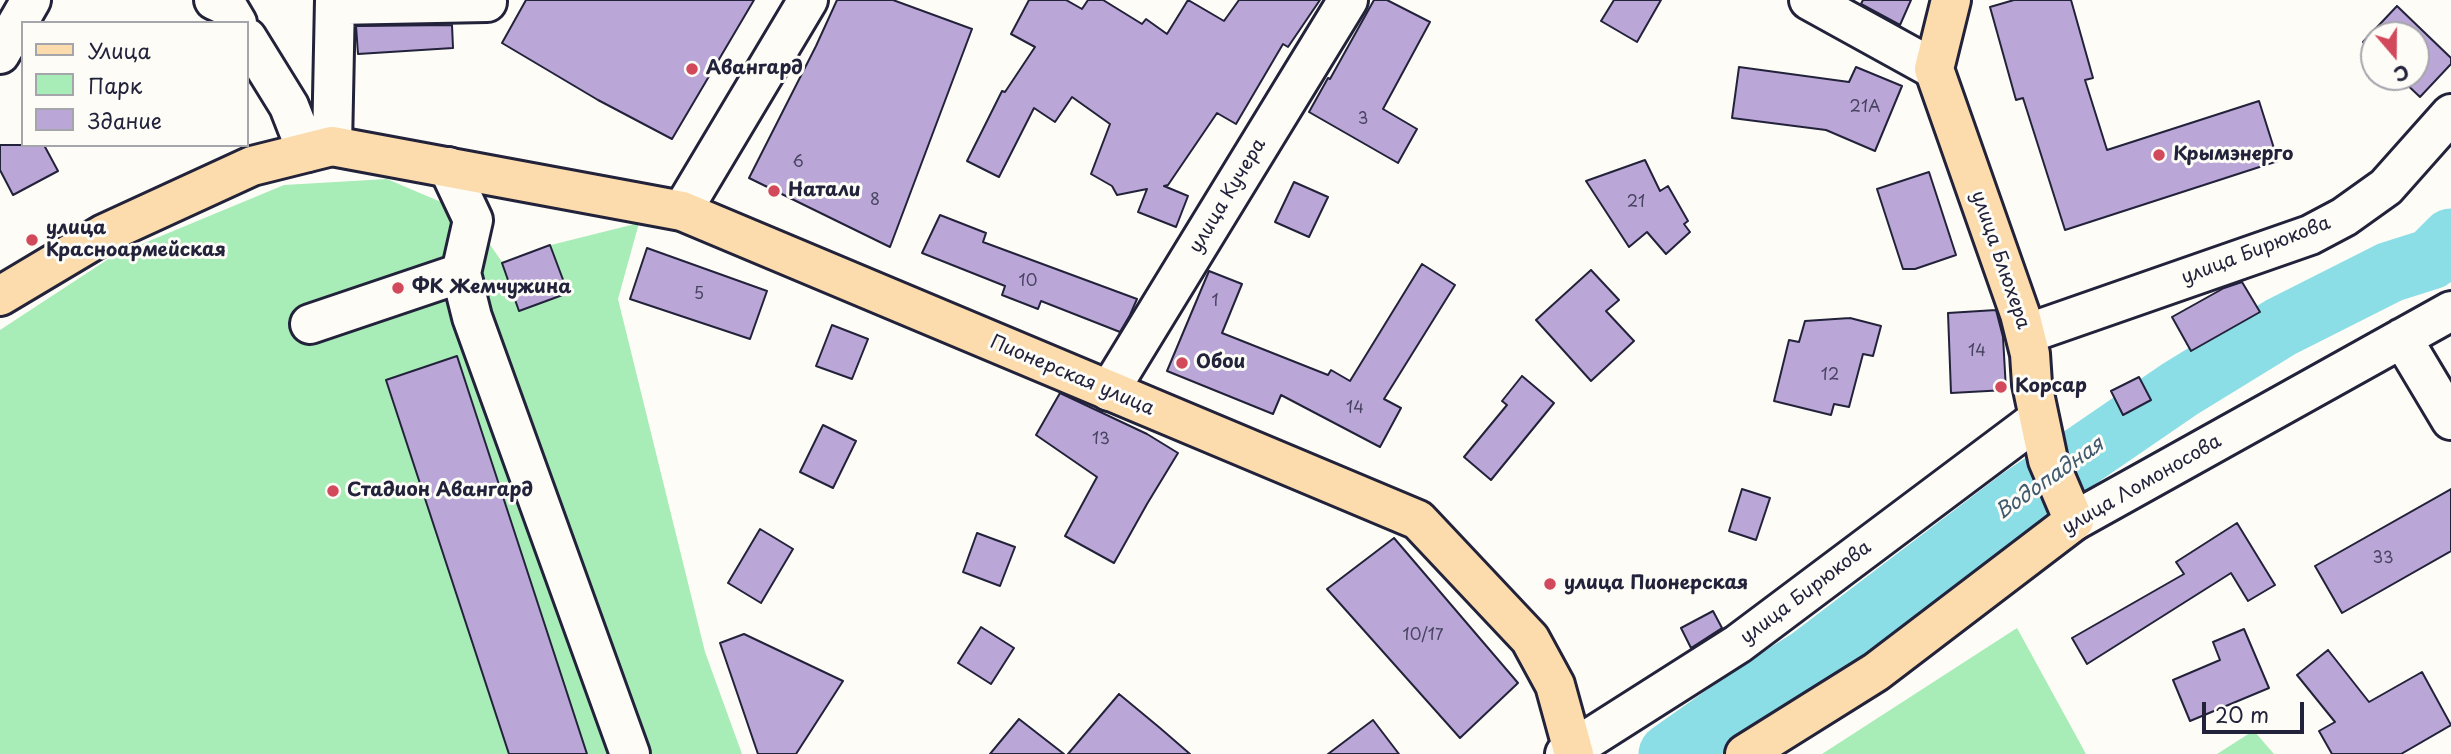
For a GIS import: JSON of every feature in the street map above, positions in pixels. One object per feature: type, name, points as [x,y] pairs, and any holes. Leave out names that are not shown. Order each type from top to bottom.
[{"type":"main road","points":[[1934,69],[1951,0]]},
{"type":"main road","name":"улица Блюхера","points":[[1934,69],[2026,334],[2038,419],[2048,460],[2074,520]]},
{"type":"main road","name":"Пионерская улица","points":[[320,149],[448,167],[682,211],[1418,520],[1530,639],[1555,685],[1571,752]]},
{"type":"main road","points":[[0,296],[104,234],[252,166],[320,149]]},
{"type":"main road","name":"улица Ломоносова","points":[[1745,754],[1876,672],[2074,520]]},
{"type":"street","points":[[0,54],[30,0]]},
{"type":"street","points":[[214,0],[227,6],[236,21]]},
{"type":"street","points":[[682,211],[808,0]]},
{"type":"street","name":"улица Кучера","points":[[1109,391],[1348,0]]},
{"type":"street","points":[[1809,0],[1934,69]]},
{"type":"street","points":[[320,149],[335,2],[487,2]]},
{"type":"street","points":[[248,40],[289,106],[320,149]]},
{"type":"street","name":"улица Бирюкова","points":[[2026,334],[2310,235],[2344,217],[2386,187],[2451,114]]},
{"type":"street","points":[[448,167],[473,220],[461,273],[472,317],[630,754]]},
{"type":"street","points":[[310,324],[461,273]]},
{"type":"street","name":"улица Ломоносова","points":[[2074,520],[2451,311]]},
{"type":"street","points":[[2402,338],[2451,420]]},
{"type":"street","name":"улица Бирюкова","points":[[1571,752],[1738,644],[2038,419]]},
{"type":"green space","name":"Стадион Авангард","points":[[387,179],[448,205],[473,220],[502,262],[551,245],[639,223],[618,299],[705,652],[742,754],[0,754],[0,330],[113,256],[284,185]]},
{"type":"green space","points":[[2017,628],[2086,754],[1822,754]]},
{"type":"green space","points":[[2253,731],[2274,754],[2217,754]]},
{"type":"building","points":[[526,0],[754,0],[672,139],[598,100],[502,43]]},
{"type":"building","points":[[837,0],[893,0],[972,29],[890,247],[749,178]]},
{"type":"building","points":[[1029,0],[1066,0],[1082,9],[1088,0],[1103,0],[1142,24],[1146,19],[1167,34],[1188,0],[1224,21],[1239,0],[1320,0],[1288,47],[1283,44],[1236,124],[1217,113],[1168,185],[1164,186],[1188,196],[1176,227],[1138,212],[1147,189],[1117,195],[1112,186],[1091,174],[1110,124],[1072,97],[1055,122],[1034,108],[999,177],[967,161],[1002,91],[1005,92],[1035,47],[1011,34]]},
{"type":"building","points":[[1374,0],[1387,0],[1430,22],[1383,109],[1417,129],[1398,163],[1309,112]]},
{"type":"building","points":[[1614,0],[1661,0],[1637,42],[1601,21]]},
{"type":"building","points":[[1863,0],[1911,0],[1900,25],[1861,4]]},
{"type":"building","name":"Крымэнерго","points":[[2014,0],[2071,0],[2093,78],[2085,80],[2107,150],[2259,101],[2278,161],[2065,230],[2023,98],[2016,100],[1990,7]]},
{"type":"building","points":[[2397,6],[2413,21],[2383,21]]},
{"type":"building","points":[[452,25],[453,48],[358,54],[356,26]]},
{"type":"building","points":[[2430,38],[2451,58],[2451,64],[2430,86]]},
{"type":"building","points":[[1739,67],[1849,82],[1856,67],[1902,86],[1875,151],[1826,130],[1732,118]]},
{"type":"building","points":[[2414,91],[2426,91],[2420,97]]},
{"type":"building","points":[[0,145],[21,145],[45,147],[58,171],[13,195],[0,170]]},
{"type":"building","points":[[1645,160],[1660,191],[1668,186],[1688,221],[1684,224],[1690,232],[1666,254],[1647,232],[1629,247],[1586,181]]},
{"type":"building","points":[[1929,172],[1956,255],[1915,269],[1903,269],[1877,189]]},
{"type":"building","points":[[1294,182],[1328,197],[1309,237],[1275,222]]},
{"type":"building","points":[[940,215],[986,233],[983,242],[1137,299],[1130,315],[1120,332],[1041,301],[1038,309],[1002,295],[1005,286],[922,253]]},
{"type":"building","points":[[550,245],[568,293],[519,311],[502,263]]},
{"type":"building","points":[[647,248],[767,291],[750,339],[630,299]]},
{"type":"building","points":[[1422,264],[1455,285],[1384,399],[1401,408],[1380,447],[1281,395],[1273,414],[1167,371],[1209,271],[1242,284],[1222,333],[1328,375],[1331,370],[1350,381]]},
{"type":"building","points":[[1591,270],[1619,300],[1606,311],[1634,341],[1591,381],[1536,320]]},
{"type":"building","points":[[2242,282],[2260,312],[2191,351],[2172,317],[2224,288]]},
{"type":"building","points":[[1996,310],[2003,337],[2006,390],[1951,393],[1948,313]]},
{"type":"building","points":[[1850,318],[1881,326],[1873,356],[1863,354],[1849,407],[1834,404],[1831,415],[1774,401],[1789,340],[1799,342],[1805,321]]},
{"type":"building","points":[[832,325],[868,339],[852,379],[816,366]]},
{"type":"building","points":[[457,356],[587,754],[509,754],[386,380]]},
{"type":"building","points":[[1522,376],[1554,403],[1491,480],[1464,457],[1507,405],[1502,401]]},
{"type":"building","points":[[2139,377],[2151,400],[2123,415],[2111,391]]},
{"type":"building","points":[[1060,393],[1147,434],[1178,453],[1114,563],[1065,536],[1097,477],[1036,435]]},
{"type":"building","points":[[823,425],[856,441],[833,488],[800,472]]},
{"type":"building","points":[[1742,489],[1770,498],[1756,540],[1729,531]]},
{"type":"building","points":[[2451,489],[2451,551],[2342,613],[2315,566]]},
{"type":"building","points":[[2237,523],[2275,585],[2248,601],[2231,573],[2087,664],[2072,638],[2184,574],[2176,562]]},
{"type":"building","points":[[760,529],[793,549],[761,603],[728,583]]},
{"type":"building","points":[[977,533],[1015,547],[1000,586],[963,572]]},
{"type":"building","points":[[1394,538],[1518,683],[1460,738],[1327,589]]},
{"type":"building","points":[[1713,611],[1722,628],[1691,648],[1681,628]]},
{"type":"building","points":[[981,627],[1014,648],[991,684],[958,663]]},
{"type":"building","points":[[2244,629],[2269,688],[2190,721],[2173,680],[2220,660],[2213,642]]},
{"type":"building","points":[[744,634],[843,681],[796,754],[758,754],[720,643]]},
{"type":"building","points":[[2328,650],[2369,702],[2422,672],[2451,725],[2401,754],[2332,754],[2319,731],[2335,722],[2297,675]]},
{"type":"building","points":[[1119,694],[1160,728],[1190,754],[1068,754]]},
{"type":"building","points":[[1019,719],[1064,754],[990,754]]},
{"type":"building","points":[[1373,720],[1399,754],[1328,754]]},
{"type":"waterway","name":"Водопадная","points":[[1669,754],[1809,659],[2018,500],[2180,389],[2281,327],[2390,272],[2431,259],[2451,239]]},
{"type":"place","name":"Авангард","points":[[692,69]]},
{"type":"place","name":"Крымэнерго","points":[[2159,155]]},
{"type":"place","name":"Натали","points":[[774,191]]},
{"type":"place","name":"улица Красноармейская","points":[[32,240]]},
{"type":"place","name":"ФК Жемчужина","points":[[398,288]]},
{"type":"place","name":"Обои","points":[[1182,363]]},
{"type":"place","name":"Корсар","points":[[2001,387]]},
{"type":"place","name":"Стадион Авангард","points":[[333,491]]},
{"type":"place","name":"улица Пионерская","points":[[1550,584]]}]
